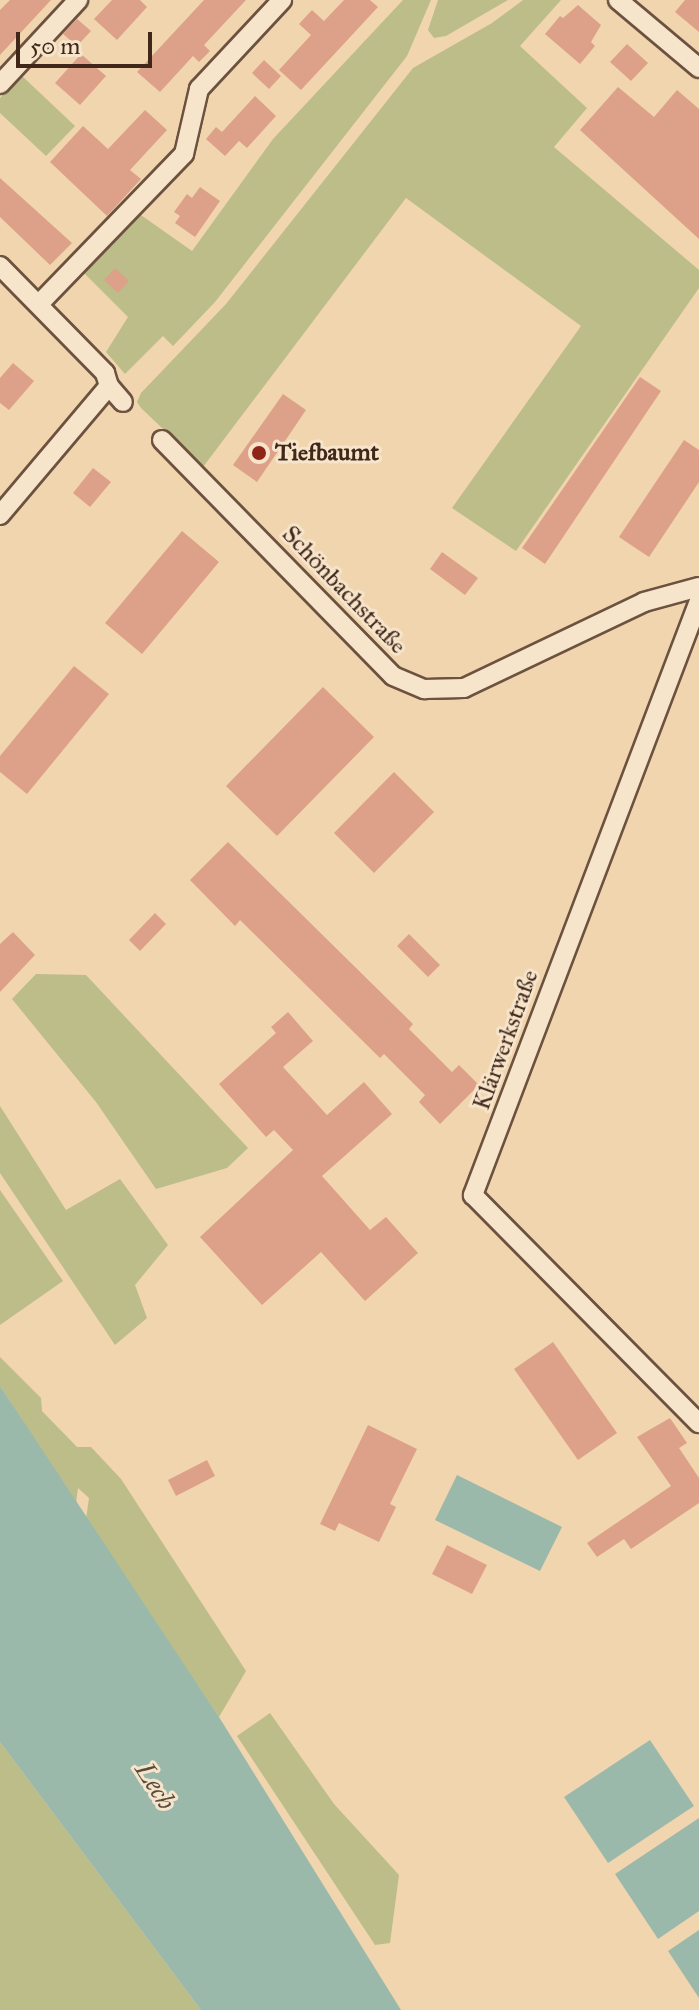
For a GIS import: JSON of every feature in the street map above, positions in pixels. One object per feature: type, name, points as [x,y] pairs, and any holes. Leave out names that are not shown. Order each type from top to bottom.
[{"type":"street","points":[[0,84],[78,0]]},
{"type":"street","points":[[39,304],[184,154],[199,89],[282,0]]},
{"type":"street","points":[[618,0],[699,68]]},
{"type":"street","points":[[0,266],[105,373],[109,386],[123,402]]},
{"type":"street","points":[[0,515],[109,386]]},
{"type":"street","name":"Schönbachstraße","points":[[162,440],[393,676],[424,689],[464,688],[644,602],[699,587]]},
{"type":"street","name":"Klärwerkstraße","points":[[699,601],[473,1195],[699,1423]]},
{"type":"green space","points":[[403,0],[431,0],[407,56],[215,302],[173,346],[163,336],[125,374],[106,352],[128,317],[82,271],[138,213],[192,251],[273,139]]},
{"type":"green space","points":[[438,0],[508,0],[446,36],[434,38],[428,30]]},
{"type":"green space","points":[[523,0],[561,0],[520,46],[587,108],[554,147],[699,270],[699,288],[516,551],[452,508],[581,326],[406,198],[203,467],[141,408],[137,402],[141,393],[226,304],[413,68],[492,23]]},
{"type":"green space","points":[[21,75],[75,126],[46,156],[0,113],[0,98]]},
{"type":"green space","points":[[36,974],[86,975],[248,1148],[227,1168],[156,1189],[96,1102],[12,999]]},
{"type":"green space","points":[[0,1106],[66,1210],[120,1179],[168,1245],[135,1285],[147,1318],[115,1345],[0,1173]]},
{"type":"green space","points":[[0,1190],[63,1281],[0,1325]]},
{"type":"green space","points":[[0,1357],[41,1398],[42,1411],[77,1447],[91,1447],[121,1479],[246,1671],[219,1717],[86,1519],[89,1498],[78,1488],[76,1504],[0,1386]]},
{"type":"green space","points":[[270,1713],[334,1804],[399,1875],[390,1943],[375,1945],[237,1736]]},
{"type":"green space","points":[[0,1742],[201,2010],[0,2010]]},
{"type":"water","name":"Lech","points":[[0,1386],[219,1717],[401,2010],[201,2010],[0,1742]]},
{"type":"water","points":[[457,1475],[562,1527],[540,1571],[435,1520]]},
{"type":"water","points":[[650,1740],[694,1806],[608,1863],[564,1797]]},
{"type":"water","points":[[699,1818],[699,1911],[658,1939],[615,1874]]},
{"type":"water","points":[[699,1930],[699,1998],[668,1951]]},
{"type":"building","points":[[10,0],[51,0],[0,55],[0,10]]},
{"type":"building","points":[[112,0],[140,0],[147,7],[117,40],[94,19]]},
{"type":"building","points":[[204,0],[246,0],[204,45],[210,51],[199,62],[193,56],[160,92],[137,72]]},
{"type":"building","points":[[344,0],[370,0],[378,7],[301,90],[279,70],[311,35],[299,24],[312,10],[324,21]]},
{"type":"building","points":[[685,0],[699,0],[699,32],[675,12]]},
{"type":"building","points":[[578,5],[601,25],[591,42],[595,46],[580,64],[545,34],[560,16],[563,18]]},
{"type":"building","points":[[77,19],[91,31],[77,46],[63,34]]},
{"type":"building","points":[[627,44],[648,63],[631,81],[610,62]]},
{"type":"building","points":[[81,54],[106,76],[80,105],[55,83]]},
{"type":"building","points":[[264,60],[281,76],[269,89],[252,73]]},
{"type":"building","points":[[618,87],[654,117],[677,90],[699,109],[699,239],[580,130]]},
{"type":"building","points":[[255,96],[276,116],[247,148],[239,141],[225,156],[206,139],[216,127],[222,132]]},
{"type":"building","points":[[145,110],[167,130],[130,170],[141,179],[107,216],[50,162],[83,126],[108,149]]},
{"type":"building","points":[[0,178],[72,243],[50,265],[0,217]]},
{"type":"building","points":[[200,187],[220,201],[195,237],[175,223],[180,216],[174,212],[187,194],[192,198]]},
{"type":"building","points":[[115,268],[129,281],[118,293],[104,280]]},
{"type":"building","points":[[13,363],[34,381],[9,410],[0,403],[0,378]]},
{"type":"building","points":[[640,377],[661,391],[545,564],[522,548]]},
{"type":"building","points":[[283,394],[306,410],[257,482],[233,465]]},
{"type":"building","points":[[684,440],[699,450],[699,482],[649,557],[619,537]]},
{"type":"building","points":[[93,468],[111,482],[90,507],[73,493]]},
{"type":"building","points":[[182,531],[219,562],[142,654],[105,623]]},
{"type":"building","points":[[442,552],[478,578],[465,595],[430,569]]},
{"type":"building","points":[[74,666],[109,694],[27,794],[0,772],[0,756]]},
{"type":"building","points":[[323,687],[374,737],[277,836],[226,786]]},
{"type":"building","points":[[394,772],[434,812],[374,873],[334,833]]},
{"type":"building","points":[[228,842],[413,1024],[409,1029],[452,1072],[459,1065],[479,1085],[440,1124],[419,1102],[425,1095],[384,1054],[380,1058],[240,920],[235,926],[190,880]]},
{"type":"building","points":[[155,913],[166,924],[140,951],[129,940]]},
{"type":"building","points":[[13,932],[35,955],[0,992],[0,944]]},
{"type":"building","points":[[409,934],[440,965],[428,977],[397,946]]},
{"type":"building","points":[[288,1012],[313,1041],[283,1067],[327,1115],[364,1082],[392,1114],[322,1176],[370,1230],[386,1217],[418,1253],[365,1301],[321,1252],[262,1305],[200,1237],[293,1150],[274,1130],[266,1137],[219,1084],[276,1033],[271,1027]]},
{"type":"building","points":[[553,1342],[617,1433],[578,1460],[514,1369]]},
{"type":"building","points":[[670,1418],[687,1443],[679,1448],[699,1478],[699,1503],[631,1549],[624,1539],[597,1557],[587,1543],[671,1486],[637,1437]]},
{"type":"building","points":[[368,1425],[417,1449],[390,1504],[396,1507],[379,1542],[339,1523],[335,1531],[320,1524]]},
{"type":"building","points":[[207,1460],[215,1476],[176,1496],[168,1480]]},
{"type":"building","points":[[447,1545],[487,1565],[472,1594],[432,1574]]},
{"type":"place","name":"Tiefbaumt","points":[[259,453]]}]
